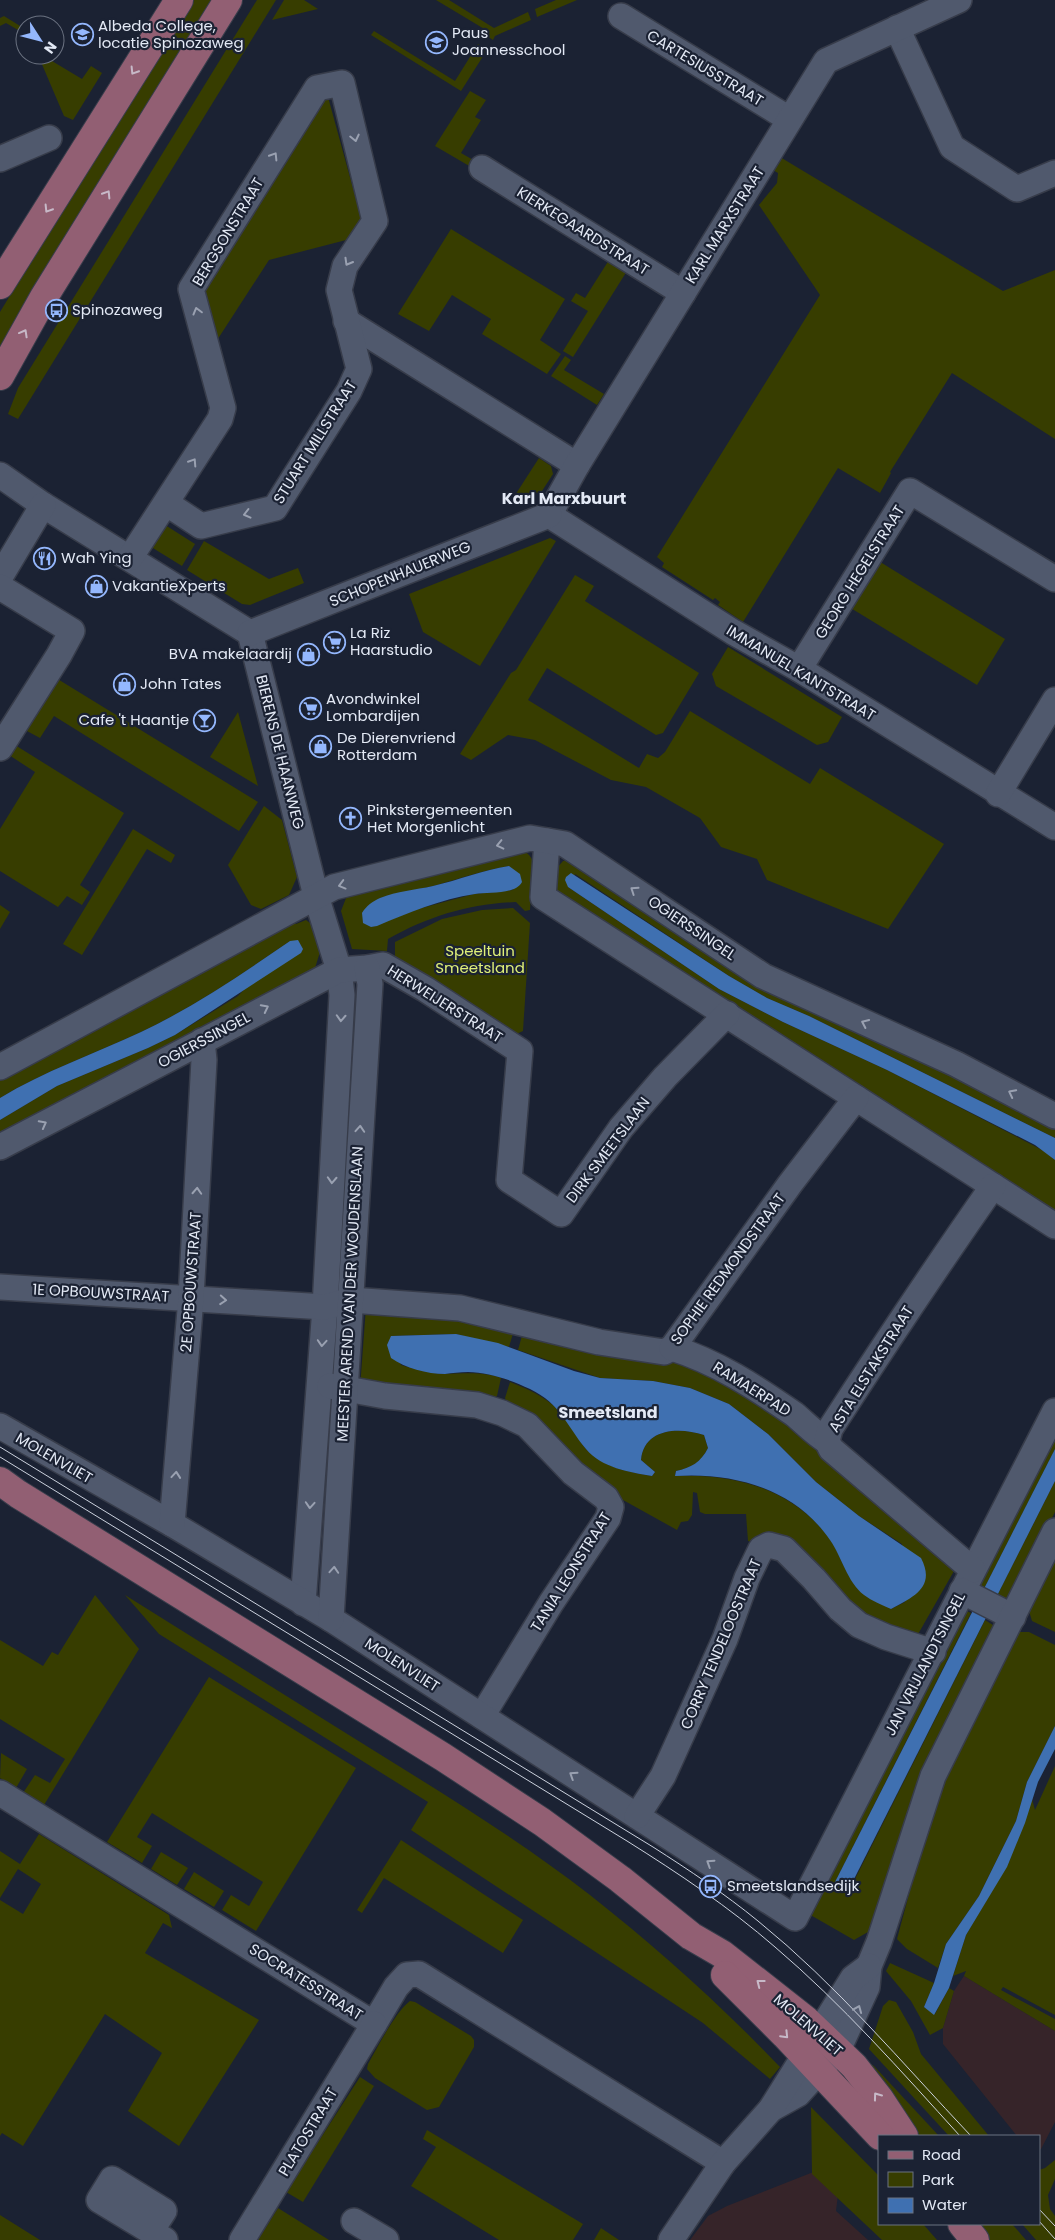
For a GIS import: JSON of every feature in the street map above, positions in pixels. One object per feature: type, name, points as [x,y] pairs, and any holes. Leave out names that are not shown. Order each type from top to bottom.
[{"type":"main road","points":[[0,285],[179,0]]},
{"type":"main road","points":[[0,376],[44,297],[228,0]]},
{"type":"main road","name":"MOLENVLIET","points":[[6,1488],[487,1785],[620,1879],[691,1936],[722,1954],[800,2014],[854,2066],[903,2135]]},
{"type":"main road","name":"MOLENVLIET","points":[[691,1936],[713,1964],[879,2135]]},
{"type":"main road","points":[[963,2225],[975,2240]]},
{"type":"street","name":"KARL MARXSTRAAT","points":[[549,515],[577,465],[826,61],[959,0]]},
{"type":"street","name":"CARTESIUSSTRAAT","points":[[620,16],[790,119]]},
{"type":"street","points":[[897,28],[952,147],[1017,188],[1055,173]]},
{"type":"street","name":"BERGSONSTRAAT","points":[[130,558],[220,419],[224,408],[192,289],[316,88],[342,83],[374,221]]},
{"type":"street","points":[[0,159],[48,138]]},
{"type":"street","name":"KIERKEGAARDSTRAAT","points":[[482,168],[683,293]]},
{"type":"street","name":"STUART MILLSTRAAT","points":[[166,503],[201,526],[275,508],[349,391],[359,369],[339,290],[345,266],[374,221]]},
{"type":"street","points":[[346,321],[577,465]]},
{"type":"street","points":[[0,475],[43,505],[250,633]]},
{"type":"street","name":"GEORG HEGELSTRAAT","points":[[799,669],[910,491],[1055,579]]},
{"type":"street","points":[[0,577],[43,505]]},
{"type":"street","name":"SCHOPENHAUERWEG","points":[[250,633],[549,515]]},
{"type":"street","name":"IMMANUEL KANTSTRAAT","points":[[549,515],[717,622],[799,669],[998,794],[1055,827]]},
{"type":"street","points":[[0,587],[72,631],[59,655],[0,748]]},
{"type":"street","name":"BIERENS DE HAANWEG","points":[[250,633],[316,896]]},
{"type":"street","points":[[998,794],[1046,735],[1055,700]]},
{"type":"street","name":"OGIERSSINGEL","points":[[0,1067],[334,887],[530,838],[564,844],[763,976],[956,1064],[1055,1116]]},
{"type":"street","points":[[547,841],[543,897],[1055,1226]]},
{"type":"street","points":[[316,896],[339,970]]},
{"type":"street","name":"HERWEIJERSTRAAT","points":[[339,970],[368,968],[383,964],[520,1051]]},
{"type":"street","name":"MEESTER AREND VAN DER WOUDENSLAAN","points":[[331,1619],[370,984],[368,968]]},
{"type":"street","name":"OGIERSSINGEL","points":[[0,1147],[339,970]]},
{"type":"street","name":"MEESTER AREND VAN DER WOUDENSLAAN","points":[[303,1603],[325,1307],[342,995],[339,970]]},
{"type":"street","name":"DIRK SMEETSLAAN","points":[[520,1051],[509,1180],[560,1214],[627,1120],[665,1077],[727,1014]]},
{"type":"street","name":"2E OPBOUWSTRAAT","points":[[172,1524],[191,1298],[204,1060],[202,1041]]},
{"type":"street","name":"SOPHIE REDMONDSTRAAT","points":[[351,1300],[460,1308],[599,1342],[664,1352],[672,1348],[790,1184],[856,1098]]},
{"type":"street","name":"ASTA ELSTAKSTRAAT","points":[[968,1585],[831,1449],[826,1441],[830,1429],[930,1276],[993,1186]]},
{"type":"street","name":"1E OPBOUWSTRAAT","points":[[0,1287],[325,1307],[351,1300]]},
{"type":"street","name":"RAMAERPAD","points":[[672,1348],[696,1356],[727,1371],[796,1416],[826,1441]]},
{"type":"street","name":"TANIA LEONSTRAAT","points":[[319,1385],[333,1386],[346,1390],[477,1405],[502,1413],[527,1425],[573,1473],[606,1498],[611,1507],[608,1518],[551,1603],[482,1716]]},
{"type":"street","name":"JAN VRIJLANDTSINGEL","points":[[795,1918],[968,1585],[1055,1411]]},
{"type":"street","name":"MOLENVLIET","points":[[0,1426],[172,1524],[331,1619],[795,1918]]},
{"type":"street","points":[[671,2240],[723,2163],[812,2064],[867,1987],[869,1966],[879,1942],[933,1776],[1007,1614],[1055,1531]]},
{"type":"street","name":"CORRY TENDELOOSTRAAT","points":[[637,1816],[663,1776],[725,1639],[747,1578],[761,1549],[769,1546],[784,1549],[814,1578],[840,1609],[859,1625],[886,1637],[933,1652]]},
{"type":"street","points":[[968,1585],[1007,1614]]},
{"type":"street","name":"SOCRATESSTRAAT","points":[[0,1793],[374,2024],[396,1987],[407,1974],[419,1974],[723,2163]]},
{"type":"street","name":"PLATOSTRAAT","points":[[242,2240],[374,2024]]},
{"type":"street","points":[[354,2221],[386,2240]]},
{"type":"shaded area","points":[[964,1976],[1055,2031],[1055,2122],[1041,2149],[1040,2135],[1016,2135],[943,2044],[943,2028],[954,1991]]},
{"type":"shaded area","points":[[816,2171],[839,2186],[836,2211],[868,2240],[690,2240],[708,2216],[727,2206]]},
{"type":"green space","points":[[190,0],[216,0],[0,350],[0,312]]},
{"type":"green space","points":[[257,0],[276,0],[18,419],[8,414],[18,388]]},
{"type":"green space","points":[[284,0],[304,0],[318,9],[272,20]]},
{"type":"green space","points":[[436,0],[449,0],[494,28],[528,12],[531,20],[495,36],[493,40],[484,34],[486,30]]},
{"type":"green space","points":[[556,0],[577,0],[537,17],[535,9]]},
{"type":"green space","points":[[4,16],[15,23],[15,28],[6,23],[0,26],[0,18]]},
{"type":"green space","points":[[374,31],[455,81],[478,44],[487,50],[461,91],[371,35]]},
{"type":"green space","points":[[42,65],[59,65],[82,79],[91,66],[102,73],[73,120],[64,116]]},
{"type":"green space","points":[[470,91],[486,100],[475,117],[481,120],[461,153],[475,161],[471,167],[435,146]]},
{"type":"green space","points":[[328,97],[362,221],[350,239],[269,260],[212,348],[197,288],[316,100]]},
{"type":"green space","points":[[780,157],[1003,291],[1055,270],[1055,439],[952,373],[890,472],[880,493],[838,468],[743,622],[718,605],[720,602],[715,598],[713,600],[662,567],[664,563],[657,557],[820,295],[759,205],[777,183],[778,173],[773,170]]},
{"type":"green space","points":[[451,229],[565,299],[540,340],[561,354],[547,374],[482,334],[491,319],[452,295],[429,331],[398,314]]},
{"type":"green space","points":[[609,260],[627,271],[573,357],[563,351],[588,311],[571,301],[576,293],[585,298]]},
{"type":"green space","points":[[565,356],[571,360],[564,370],[604,394],[597,405],[551,376]]},
{"type":"green space","points":[[539,458],[551,466],[553,474],[542,491],[510,503]]},
{"type":"green space","points":[[162,523],[195,544],[182,566],[148,545]]},
{"type":"green space","points":[[550,538],[556,541],[480,666],[423,632],[409,594]]},
{"type":"green space","points":[[204,541],[269,579],[298,568],[304,583],[250,605],[242,604],[187,570]]},
{"type":"green space","points":[[877,560],[1005,639],[977,685],[849,607]]},
{"type":"green space","points":[[575,575],[594,586],[585,601],[699,673],[663,733],[656,735],[547,668],[528,700],[639,768],[647,754],[658,758],[665,752],[690,711],[810,784],[820,768],[944,844],[888,929],[767,880],[757,859],[721,847],[700,818],[646,787],[611,780],[535,740],[508,735],[471,760],[460,754],[511,673],[516,670]]},
{"type":"green space","points":[[728,647],[842,717],[828,742],[817,745],[716,686],[712,674]]},
{"type":"green space","points":[[56,678],[258,802],[239,831],[54,716],[40,738],[25,730]]},
{"type":"green space","points":[[238,712],[258,786],[210,757]]},
{"type":"green space","points":[[15,745],[124,813],[80,885],[90,892],[82,905],[67,896],[58,907],[0,871],[0,829],[35,772],[9,755]]},
{"type":"green space","points":[[264,806],[282,820],[297,877],[289,895],[261,909],[251,905],[228,865]]},
{"type":"green space","points":[[133,829],[175,855],[171,863],[147,849],[82,955],[63,944]]},
{"type":"green space","points":[[521,850],[529,855],[534,866],[532,871],[530,910],[525,911],[516,902],[482,905],[450,913],[419,924],[388,939],[387,951],[352,949],[341,911],[348,893]],"holes":[[[509,866],[513,890],[474,894],[418,909],[371,927],[380,898],[387,896]]]},
{"type":"green space","points":[[571,859],[1055,1125],[1055,1138],[809,1016],[767,998],[729,976],[575,874],[568,887],[719,989],[783,1022],[887,1070],[1046,1152],[1055,1160],[1055,1215],[554,891],[556,869],[563,861]]},
{"type":"green space","points":[[0,905],[10,912],[0,929]]},
{"type":"green space","name":"Speeltuin Smeetsland","points":[[513,908],[530,923],[523,1031],[512,1036],[395,961],[395,942],[442,919],[482,910]]},
{"type":"green space","points":[[306,920],[314,926],[320,952],[315,968],[0,1142],[0,1120],[57,1086],[175,1035],[238,996],[290,941],[236,978],[180,1012],[141,1032],[34,1079],[0,1098],[0,1079],[293,921],[296,924]]},
{"type":"green space","points":[[366,1307],[441,1311],[514,1330],[509,1347],[456,1334],[391,1336],[401,1365],[443,1374],[479,1374],[501,1378],[497,1396],[489,1401],[360,1388]]},
{"type":"green space","points":[[523,1332],[698,1366],[795,1423],[958,1564],[917,1636],[880,1629],[761,1545],[748,1541],[746,1514],[705,1514],[700,1512],[697,1493],[693,1492],[692,1515],[688,1521],[681,1522],[677,1530],[596,1485],[509,1409],[505,1398],[510,1382],[550,1402],[569,1422],[585,1448],[602,1462],[626,1471],[652,1476],[655,1472],[641,1460],[644,1449],[649,1441],[664,1432],[684,1431],[704,1435],[708,1448],[705,1453],[695,1464],[676,1471],[675,1476],[697,1476],[740,1481],[780,1496],[815,1522],[830,1539],[847,1572],[856,1583],[891,1609],[905,1602],[902,1544],[859,1516],[816,1482],[768,1434],[729,1404],[690,1388],[653,1381],[600,1378],[518,1350]]},
{"type":"green space","points":[[1055,1424],[1055,1449],[984,1589],[974,1584]]},
{"type":"green space","points":[[1055,1481],[1055,1512],[1008,1602],[997,1596]]},
{"type":"green space","points":[[1055,1559],[1055,1632],[1032,1621],[1029,1611]]},
{"type":"green space","points":[[95,1595],[139,1649],[44,1805],[23,1793],[35,1775],[50,1783],[65,1759],[0,1719],[0,1640],[43,1666],[52,1652],[58,1655]]},
{"type":"green space","points":[[125,1595],[456,1802],[564,1875],[664,1956],[735,2021],[780,2067],[770,2079],[703,2023],[411,1830],[428,1802],[159,1634]]},
{"type":"green space","points":[[961,1608],[971,1613],[835,1882],[850,1889],[985,1620],[996,1627],[874,1926],[854,1940],[807,1913]]},
{"type":"green space","points":[[1017,1632],[1029,1632],[1055,1645],[1055,1726],[1027,1782],[1016,1821],[979,1896],[946,1944],[938,1968],[907,1949],[897,1939],[936,1793]]},
{"type":"green space","points":[[209,1677],[356,1768],[256,1931],[222,1910],[231,1895],[249,1906],[263,1882],[152,1813],[137,1837],[152,1846],[142,1863],[107,1842]]},
{"type":"green space","points":[[1,1753],[27,1769],[16,1788],[0,1778]]},
{"type":"green space","points":[[1055,1766],[1055,2015],[1003,1987],[1001,1990],[1055,2019],[1055,2031],[964,1976],[966,1971],[953,1976],[966,1935],[1009,1862],[1032,1799],[1035,1810]]},
{"type":"green space","points":[[39,1834],[169,1915],[172,1928],[163,1923],[145,1953],[259,2020],[179,2146],[128,2111],[162,2053],[105,2014],[23,2146],[2,2133],[0,2136],[0,1900],[23,1914],[41,1884],[18,1869],[0,1898],[0,1851],[20,1864]]},
{"type":"green space","points":[[401,1840],[523,1920],[503,1953],[384,1878],[362,1913],[357,1910]]},
{"type":"green space","points":[[161,1852],[188,1868],[177,1885],[151,1869]]},
{"type":"green space","points":[[194,1872],[224,1891],[214,1907],[184,1889]]},
{"type":"green space","points":[[890,1963],[934,1983],[924,2007],[935,2014],[949,1988],[954,1991],[943,2028],[930,2035],[911,2001],[886,1971]]},
{"type":"green space","points":[[889,2000],[896,2002],[913,2032],[921,2054],[988,2135],[948,2135],[869,2049],[883,2006]]},
{"type":"green space","points":[[410,2001],[415,2002],[471,2036],[474,2040],[474,2047],[439,2107],[427,2110],[375,2078],[367,2069],[387,2030]]},
{"type":"green space","points":[[868,2062],[874,2066],[938,2135],[910,2135]]},
{"type":"green space","points":[[360,2077],[374,2086],[303,2202],[286,2192]]},
{"type":"green space","points":[[811,2107],[878,2175],[878,2225],[924,2225],[937,2240],[882,2240],[812,2174]]},
{"type":"green space","points":[[427,2130],[583,2224],[573,2240],[499,2240],[411,2186],[436,2147],[423,2139]]},
{"type":"green space","points":[[1055,2160],[1055,2179],[1048,2195],[1050,2209],[1055,2216],[1055,2240],[1036,2240],[1023,2225],[1040,2225],[1040,2170]]},
{"type":"green space","points":[[278,2208],[329,2240],[258,2240]]},
{"type":"green space","points":[[0,2215],[40,2240],[0,2240]]},
{"type":"green space","points":[[973,2225],[1013,2225],[1026,2240],[986,2240]]},
{"type":"green space","points":[[601,2228],[619,2240],[594,2240]]},
{"type":"water","points":[[509,866],[520,874],[522,882],[514,889],[450,899],[413,911],[377,926],[371,927],[363,923],[362,913],[364,910],[380,898]]},
{"type":"water","points":[[571,873],[729,976],[767,998],[809,1016],[1055,1138],[1055,1160],[1035,1145],[887,1070],[783,1022],[719,989],[568,887],[565,880]]},
{"type":"water","points":[[298,940],[303,949],[301,953],[175,1035],[57,1086],[0,1120],[0,1098],[52,1071],[123,1040],[180,1012],[217,990],[290,941]]},
{"type":"water","points":[[456,1334],[498,1343],[574,1371],[600,1378],[653,1381],[690,1388],[729,1404],[768,1434],[816,1482],[859,1516],[921,1558],[925,1568],[926,1577],[924,1584],[915,1595],[891,1609],[870,1599],[858,1590],[830,1540],[816,1522],[781,1496],[762,1487],[741,1481],[719,1477],[675,1476],[676,1471],[695,1464],[705,1453],[708,1448],[704,1435],[684,1431],[664,1432],[649,1441],[644,1449],[641,1460],[655,1472],[652,1476],[625,1471],[608,1465],[592,1455],[556,1408],[549,1401],[530,1389],[483,1373],[459,1372],[438,1374],[417,1370],[391,1358],[387,1345],[391,1336]]},
{"type":"water","points":[[1055,1449],[1055,1481],[849,1889],[835,1882]]},
{"type":"water","points":[[1055,1726],[1055,1749],[1038,1782],[1025,1823],[1007,1867],[966,1935],[949,1988],[934,2015],[924,2007],[934,1983],[946,1944],[979,1896],[1016,1821],[1027,1782]]},
{"type":"tram line","points":[[0,1447],[653,1847],[720,1892],[758,1921],[815,1971],[970,2135]]},
{"type":"tram line","points":[[0,1457],[627,1841],[703,1891],[758,1932],[824,1991],[959,2135]]},
{"type":"tram line","points":[[1040,2210],[1055,2226]]},
{"type":"tram line","points":[[1040,2222],[1055,2239]]},
{"type":"place","name":"Albeda College, locatie Spinozaweg","points":[[82,35]]},
{"type":"place","name":"Paus Joannesschool","points":[[436,42]]},
{"type":"place","name":"Spinozaweg","points":[[56,310]]},
{"type":"place","name":"Wah Ying","points":[[45,558]]},
{"type":"place","name":"VakantieXperts","points":[[96,586]]},
{"type":"place","name":"La Riz Haarstudio","points":[[334,642]]},
{"type":"place","name":"BVA makelaardij","points":[[308,654]]},
{"type":"place","name":"John Tates","points":[[124,684]]},
{"type":"place","name":"Avondwinkel Lombardijen","points":[[310,708]]},
{"type":"place","name":"Cafe 't Haantje","points":[[205,720]]},
{"type":"place","name":"De Dierenvriend Rotterdam","points":[[321,747]]},
{"type":"place","name":"Pinkstergemeenten Het Morgenlicht","points":[[351,819]]},
{"type":"place","name":"Smeetslandsedijk","points":[[711,1886]]},
{"type":"district","name":"Karl Marxbuurt","points":[[564,498]]},
{"type":"district","name":"Smeetsland","points":[[608,1412]]}]
